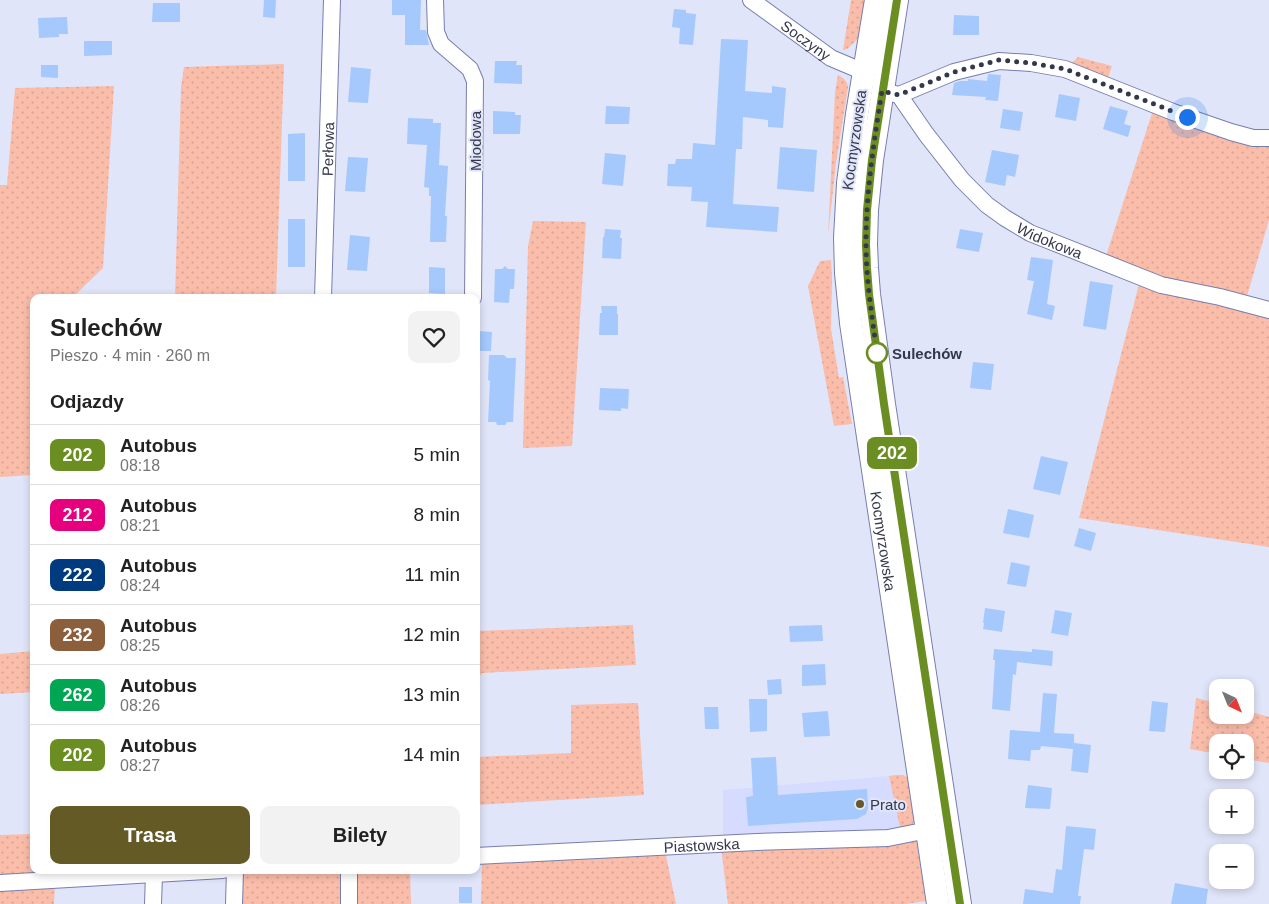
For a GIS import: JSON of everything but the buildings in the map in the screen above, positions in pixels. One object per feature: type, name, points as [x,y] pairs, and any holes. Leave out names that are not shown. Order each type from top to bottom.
[{"type":"main road","name":"Kocmyrzowska","points":[[876,0],[848,183],[845,238],[846,273],[851,323],[868,440],[938,904]]},
{"type":"main road","name":"Kocmyrzowska","points":[[897,0],[891,93],[872,160],[867,210],[866,244],[869,294],[960,904]]},
{"type":"street","name":"Perłowa","points":[[323,294],[332,0]]},
{"type":"street","name":"Miodowa","points":[[435,0],[436,32],[441,44],[470,69],[475,80],[473,294]]},
{"type":"street","name":"Soczyny","points":[[751,0],[831,58],[864,72]]},
{"type":"street","points":[[891,93],[954,72],[999,60],[1031,63],[1065,69],[1173,112],[1231,132],[1253,138],[1269,138]]},
{"type":"street","name":"Widokowa","points":[[891,93],[962,180],[987,205],[1030,233],[1161,285],[1220,297],[1269,310]]},
{"type":"street","name":"Piastowska","points":[[480,856],[757,842],[888,838],[928,830]]},
{"type":"street","points":[[0,883],[154,874],[153,904]]},
{"type":"street","points":[[234,904],[235,874]]},
{"type":"street","points":[[349,874],[349,904]]},
{"type":"shaded area","points":[[851,0],[865,0],[859,38],[847,49],[843,50]]},
{"type":"shaded area","points":[[1078,57],[1112,66],[1108,78],[1071,64]]},
{"type":"shaded area","points":[[284,64],[276,294],[175,294],[181,88],[184,67]]},
{"type":"shaded area","points":[[838,75],[846,81],[848,87],[836,163],[828,236],[835,92]]},
{"type":"shaded area","points":[[114,86],[103,268],[76,294],[30,294],[30,475],[0,477],[0,185],[7,185],[15,88]]},
{"type":"shaded area","points":[[1154,107],[1269,141],[1269,220],[1246,300],[1162,282],[1105,259]]},
{"type":"shaded area","points":[[533,221],[586,222],[572,446],[523,448],[528,246]]},
{"type":"shaded area","points":[[831,260],[831,329],[839,378],[843,377],[852,424],[834,426],[808,286],[820,261]]},
{"type":"shaded area","points":[[1139,284],[1269,314],[1269,547],[1079,518]]},
{"type":"shaded area","points":[[633,625],[636,665],[482,673],[480,676],[480,631]]},
{"type":"shaded area","points":[[30,651],[30,692],[0,694],[0,654]]},
{"type":"shaded area","points":[[1196,698],[1209,701],[1209,724],[1254,724],[1254,713],[1269,717],[1269,763],[1254,760],[1254,734],[1209,734],[1209,753],[1190,749]]},
{"type":"shaded area","points":[[638,703],[644,795],[480,805],[480,757],[571,753],[571,705]]},
{"type":"shaded area","points":[[903,775],[909,778],[915,819],[912,825],[908,827],[900,828],[889,776]]},
{"type":"shaded area","points":[[889,776],[900,828],[872,834],[723,841],[723,790]]},
{"type":"shaded area","points":[[30,834],[30,874],[88,874],[0,879],[0,835]]},
{"type":"shaded area","points":[[916,838],[926,901],[906,904],[728,904],[721,847]]},
{"type":"shaded area","points":[[665,851],[676,904],[481,904],[482,860]]},
{"type":"shaded area","points":[[238,874],[346,874],[345,904],[238,904]]},
{"type":"shaded area","points":[[354,874],[410,874],[411,904],[354,904]]},
{"type":"shaded area","points":[[55,885],[54,904],[0,904],[0,888]]},
{"type":"bus line","name":"202","points":[[897,0],[872,160],[867,210],[867,268],[884,404],[960,904]]},
{"type":"place","name":"Sulechów","points":[[877,353]]},
{"type":"place","name":"Prato","points":[[860,804]]},
{"type":"route","points":[[877,353],[869,294],[866,244],[872,160],[882,91],[899,95],[954,72],[999,60],[1065,69],[1187,117]]}]
